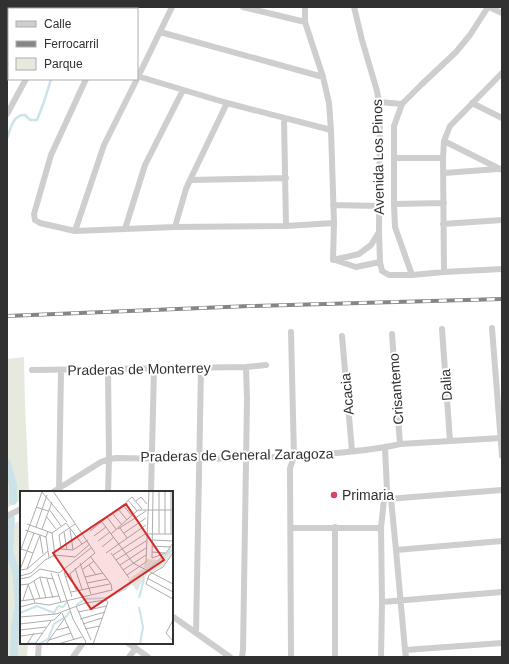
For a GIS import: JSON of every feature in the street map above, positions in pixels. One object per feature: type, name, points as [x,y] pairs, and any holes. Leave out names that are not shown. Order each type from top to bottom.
[{"type":"street","points":[[138,76],[172,7]]},
{"type":"street","points":[[243,7],[305,22]]},
{"type":"street","points":[[305,7],[305,22],[323,77],[329,103],[334,223],[333,260]]},
{"type":"street","name":"Avenida Los Pinos","points":[[354,7],[377,91],[380,108],[380,262]]},
{"type":"street","points":[[488,7],[502,14]]},
{"type":"street","name":"Avenida Los Pinos","points":[[412,275],[395,227],[394,126],[402,104],[456,52],[470,36],[488,7]]},
{"type":"street","points":[[160,32],[323,77]]},
{"type":"street","points":[[444,272],[444,141],[450,126],[502,73]]},
{"type":"street","points":[[138,78],[331,130]]},
{"type":"street","points":[[7,114],[25,80]]},
{"type":"street","points":[[86,80],[51,155],[34,214],[35,220],[40,223],[75,231],[286,226],[334,223]]},
{"type":"street","points":[[75,231],[104,145],[136,80]]},
{"type":"street","points":[[126,229],[145,165],[183,90]]},
{"type":"street","points":[[379,102],[402,104]]},
{"type":"street","points":[[175,228],[186,189],[227,103]]},
{"type":"street","points":[[472,103],[502,118]]},
{"type":"street","points":[[284,118],[286,226]]},
{"type":"street","points":[[444,141],[501,170]]},
{"type":"street","points":[[394,158],[443,158]]},
{"type":"street","points":[[444,173],[501,170]]},
{"type":"street","points":[[190,180],[286,178]]},
{"type":"street","points":[[394,204],[444,203]]},
{"type":"street","points":[[333,205],[379,206]]},
{"type":"street","points":[[444,224],[502,220]]},
{"type":"street","points":[[333,260],[359,254],[371,246],[379,232]]},
{"type":"street","points":[[333,260],[356,267],[380,262],[382,271],[389,275],[412,275],[502,269]]},
{"type":"street","points":[[492,328],[502,456]]},
{"type":"street","name":"Dalia","points":[[442,329],[450,441]]},
{"type":"street","points":[[291,332],[294,457],[290,468],[291,657]]},
{"type":"street","name":"Crisantemo","points":[[392,334],[400,444]]},
{"type":"street","name":"Acacia","points":[[342,336],[352,452]]},
{"type":"street","name":"Praderas de Monterrey","points":[[32,370],[201,368],[266,365]]},
{"type":"street","points":[[242,657],[244,642],[247,399],[246,367]]},
{"type":"street","points":[[196,633],[201,368]]},
{"type":"street","points":[[108,369],[108,491]]},
{"type":"street","points":[[151,491],[154,369]]},
{"type":"street","points":[[57,491],[61,370]]},
{"type":"street","name":"Praderas de General Zaragoza","points":[[57,491],[101,462],[117,458],[199,459],[294,457],[385,448],[400,444],[501,438]]},
{"type":"street","points":[[385,448],[387,490],[396,550],[405,654],[502,643]]},
{"type":"street","points":[[388,499],[502,490]]},
{"type":"street","points":[[381,657],[381,528],[388,499]]},
{"type":"street","points":[[7,516],[20,510]]},
{"type":"street","points":[[291,528],[381,528]]},
{"type":"street","points":[[335,528],[335,657]]},
{"type":"street","points":[[396,550],[502,541]]},
{"type":"street","points":[[382,602],[502,592]]},
{"type":"street","points":[[173,617],[230,657]]},
{"type":"street","points":[[38,657],[39,644]]},
{"type":"street","points":[[74,657],[82,644]]},
{"type":"street","points":[[130,644],[148,657]]},
{"type":"street","points":[[129,657],[136,648]]},
{"type":"green space","points":[[24,357],[29,491],[20,491],[20,501],[7,508],[7,359]]},
{"type":"green space","points":[[20,521],[20,644],[28,644],[27,657],[7,657],[7,528]]},
{"type":"waterway","points":[[7,138],[13,122],[21,115],[25,115],[30,120],[37,120],[51,80]]},
{"type":"waterway","points":[[7,463],[13,485],[13,501]]},
{"type":"waterway","points":[[11,519],[9,551],[16,572],[19,603],[15,628],[14,657]]},
{"type":"railway","points":[[7,316],[250,306],[502,299]]},
{"type":"place","name":"Primaria","points":[[334,495]]}]
